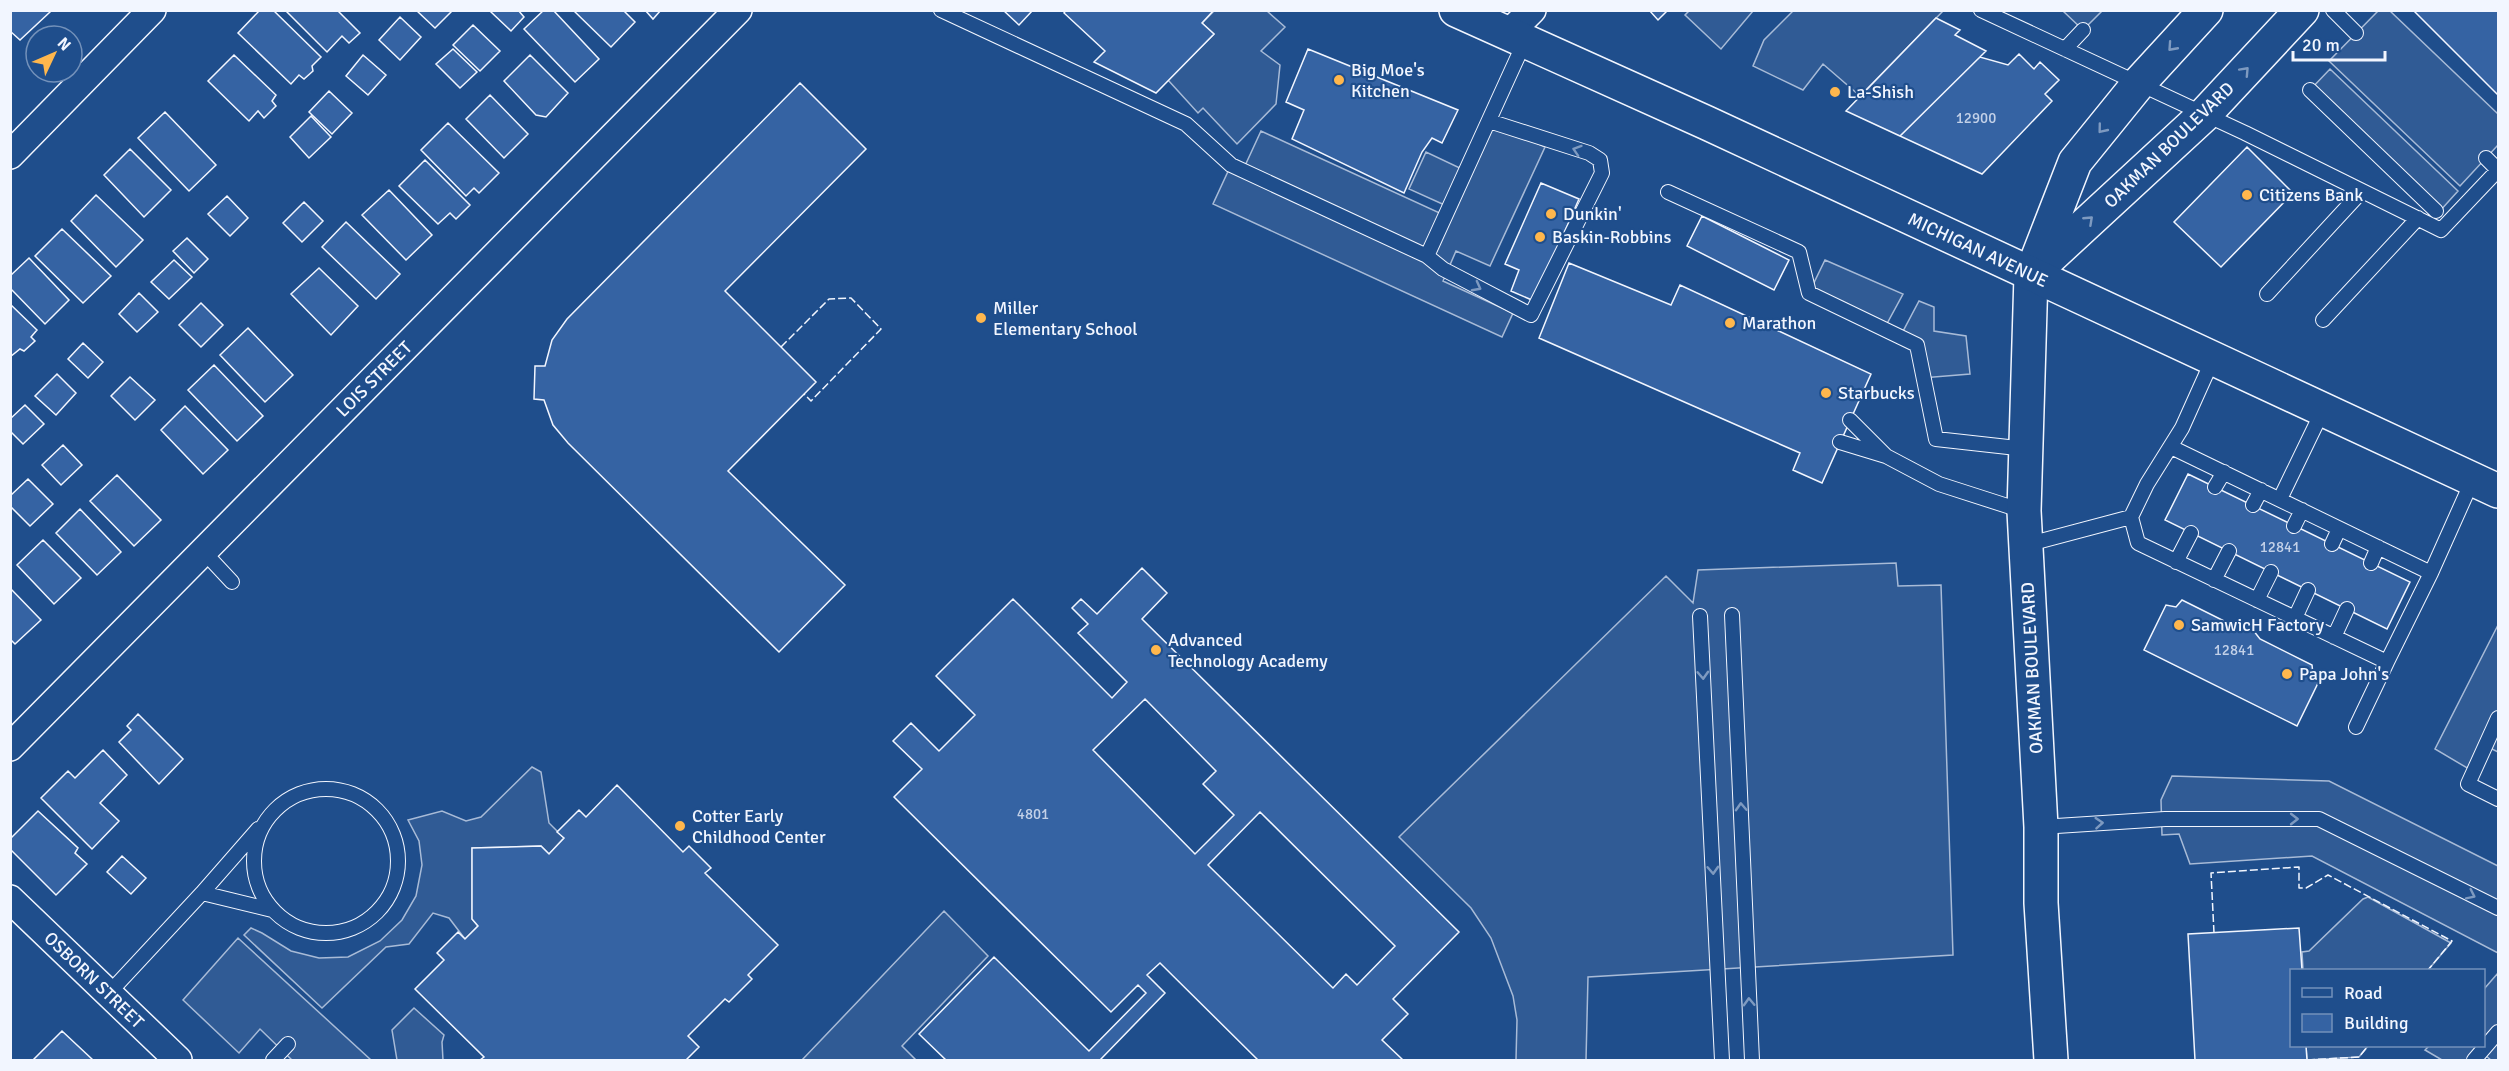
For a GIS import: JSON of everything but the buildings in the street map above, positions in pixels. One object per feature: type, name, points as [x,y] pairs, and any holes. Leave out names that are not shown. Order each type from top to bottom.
[{"type":"main road","name":"MICHIGAN AVENUE","points":[[1456,10],[1522,29],[1701,120],[2486,485]]},
{"type":"main road","name":"OAKMAN BOULEVARD","points":[[2051,1060],[2041,903],[2041,827],[2024,511],[2031,275],[2075,162],[2139,83],[2206,10]]},
{"type":"main road","name":"OAKMAN BOULEVARD","points":[[2031,275],[2204,115],[2302,10]]},
{"type":"street","points":[[10,155],[152,10]]},
{"type":"street","name":"LOIS STREET","points":[[10,747],[738,10]]},
{"type":"street","name":"OSBORN STREET","points":[[10,899],[178,1060]]},
{"type":"lane","points":[[941,10],[1186,124],[1231,165],[1427,256],[1443,269],[1531,315],[1602,173],[1600,160],[1589,153],[1489,121]]},
{"type":"lane","points":[[1981,10],[2139,83],[2441,230],[2498,170],[2486,158]]},
{"type":"lane","points":[[2333,10],[2356,33]]},
{"type":"lane","points":[[1427,256],[1489,121],[1522,29]]},
{"type":"lane","points":[[2065,49],[2083,30]]},
{"type":"lane","points":[[2310,90],[2436,211]]},
{"type":"lane","points":[[2267,294],[2362,191]]},
{"type":"lane","points":[[1668,192],[1798,252],[1809,293],[1917,345],[1936,439],[2026,449]]},
{"type":"lane","points":[[2323,320],[2418,218]]},
{"type":"lane","points":[[2213,359],[2171,447],[2147,484],[2131,517],[2138,543],[2387,662]]},
{"type":"lane","points":[[2280,499],[2323,410]]},
{"type":"lane","points":[[1850,420],[1886,456]]},
{"type":"lane","points":[[1840,442],[1886,456],[1939,484],[2024,511]]},
{"type":"lane","points":[[2171,447],[2431,573]]},
{"type":"lane","points":[[2215,488],[2224,472]]},
{"type":"lane","points":[[2356,727],[2431,573],[2486,485]]},
{"type":"lane","points":[[2253,505],[2261,490]]},
{"type":"lane","points":[[2294,525],[2302,510]]},
{"type":"lane","points":[[2025,545],[2131,517]]},
{"type":"lane","points":[[2332,544],[2339,529]]},
{"type":"lane","points":[[2176,562],[2191,533]]},
{"type":"lane","points":[[2371,563],[2378,547]]},
{"type":"lane","points":[[2214,580],[2229,551]]},
{"type":"lane","points":[[204,552],[232,582]]},
{"type":"lane","points":[[2257,600],[2271,572]]},
{"type":"lane","points":[[2295,618],[2308,590]]},
{"type":"lane","points":[[2334,637],[2347,609]]},
{"type":"lane","points":[[1732,615],[1752,1060]]},
{"type":"lane","points":[[1700,616],[1722,1060]]},
{"type":"lane","points":[[2499,718],[2468,784],[2499,800]]},
{"type":"lane","points":[[109,993],[202,893],[271,813],[289,798],[312,790],[336,789],[358,796],[378,810],[392,830],[398,854],[397,878],[388,900],[372,918],[351,930],[327,934],[303,931],[282,920],[265,902],[255,880],[252,857],[258,834],[271,813]]},
{"type":"lane","points":[[2041,827],[2165,819],[2319,819],[2499,908]]},
{"type":"lane","points":[[202,893],[272,910]]},
{"type":"lane","points":[[2474,1060],[2499,1032]]},
{"type":"lane","points":[[273,1060],[288,1044]]},
{"type":"shaded area","points":[[1690,10],[1753,11],[1721,49],[1685,15]]},
{"type":"shaded area","points":[[1214,11],[1267,11],[1285,27],[1261,51],[1280,65],[1276,104],[1237,144],[1203,108],[1198,113],[1168,80],[1214,34],[1202,23]]},
{"type":"shaded area","points":[[1793,11],[1943,11],[1860,96],[1823,64],[1803,90],[1753,66],[1764,40]]},
{"type":"shaded area","points":[[2063,11],[2102,11],[2083,30]]},
{"type":"shaded area","points":[[2378,11],[2390,11],[2498,114],[2498,145],[2460,186],[2329,61]]},
{"type":"shaded area","points":[[2330,69],[2458,191],[2439,212],[2310,90]]},
{"type":"shaded area","points":[[1489,121],[1545,147],[1490,266],[1456,251],[1443,281],[1513,313],[1502,337],[1213,204],[1231,165],[1243,170],[1261,131],[1446,216],[1449,207],[1409,189],[1426,152],[1466,171]]},
{"type":"shaded area","points":[[1825,260],[1903,294],[1884,329],[1809,293]]},
{"type":"shaded area","points":[[1919,301],[1934,307],[1934,331],[1966,336],[1970,374],[1922,378],[1917,345],[1900,337]]},
{"type":"shaded area","points":[[1896,563],[1898,586],[1941,585],[1953,955],[1588,977],[1586,1060],[1516,1060],[1517,1020],[1513,996],[1491,938],[1471,908],[1399,837],[1666,576],[1693,603],[1698,570]]},
{"type":"shaded area","points":[[2498,625],[2498,752],[2486,746],[2474,772],[2435,749]]},
{"type":"shaded area","points":[[532,767],[541,772],[549,823],[564,838],[549,854],[541,846],[472,848],[472,919],[478,926],[465,939],[449,918],[433,913],[409,944],[386,947],[322,1008],[244,935],[251,928],[291,951],[319,958],[348,957],[380,941],[402,920],[416,896],[422,865],[419,841],[408,820],[442,811],[466,821],[481,817]]},
{"type":"shaded area","points":[[2172,776],[2329,781],[2498,866],[2498,953],[2312,856],[2190,864],[2179,834],[2162,835],[2161,800]]},
{"type":"shaded area","points":[[2368,897],[2451,943],[2429,969],[2303,969],[2302,952],[2309,951],[2363,899]]},
{"type":"shaded area","points":[[944,911],[988,956],[902,1046],[916,1060],[802,1060]]},
{"type":"shaded area","points":[[238,938],[371,1060],[292,1060],[260,1029],[239,1053],[183,1000]]},
{"type":"shaded area","points":[[2498,973],[2498,1060],[2491,1060],[2481,1052],[2474,1060],[2442,1060],[2425,1050],[2428,1047],[2485,1047],[2485,988]]},
{"type":"shaded area","points":[[414,1008],[444,1035],[443,1060],[397,1060],[392,1030]]},
{"type":"shaded area","points":[[2306,1047],[2367,1047],[2359,1057],[2307,1060]]},
{"type":"fence","points":[[781,347],[829,299],[851,298],[881,329],[811,401],[804,394]]},
{"type":"fence","points":[[2214,933],[2211,873],[2299,867],[2299,888],[2306,888],[2328,875],[2452,941],[2429,969]]},
{"type":"fence","points":[[2307,1060],[2359,1057],[2367,1047]]},
{"type":"place","name":"Big Moe's Kitchen","points":[[1339,80]]},
{"type":"place","name":"La-Shish","points":[[1835,92]]},
{"type":"place","name":"Citizens Bank","points":[[2247,195]]},
{"type":"place","name":"Dunkin'","points":[[1551,214]]},
{"type":"place","name":"Baskin-Robbins","points":[[1540,237]]},
{"type":"place","name":"Miller Elementary School","points":[[981,318]]},
{"type":"place","name":"Marathon","points":[[1730,323]]},
{"type":"place","name":"Starbucks","points":[[1826,393]]},
{"type":"place","name":"SamwicH Factory","points":[[2179,625]]},
{"type":"place","name":"Advanced Technology Academy","points":[[1156,650]]},
{"type":"place","name":"Papa John's","points":[[2287,674]]},
{"type":"place","name":"Cotter Early Childhood Center","points":[[680,826]]}]
